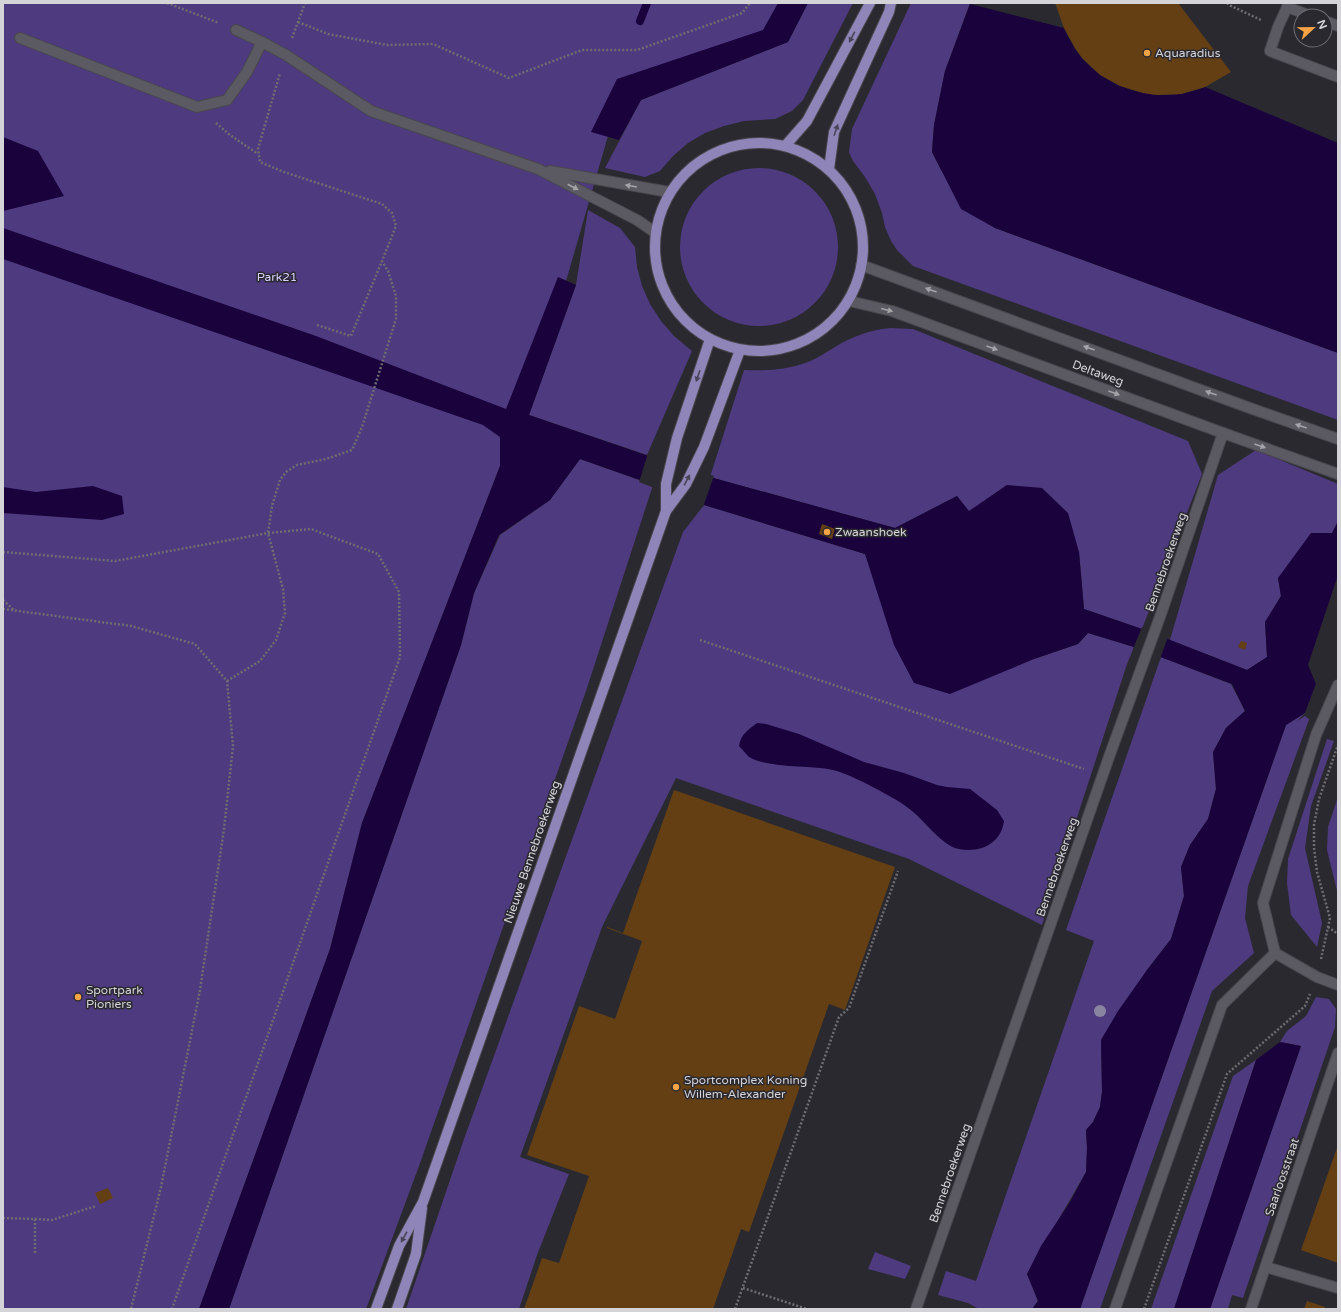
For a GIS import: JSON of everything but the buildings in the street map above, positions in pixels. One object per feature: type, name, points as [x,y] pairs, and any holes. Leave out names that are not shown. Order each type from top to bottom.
[{"type":"main road","points":[[785,146],[807,121],[870,3]]},
{"type":"main road","points":[[829,169],[834,132],[890,12],[891,3]]},
{"type":"main road","points":[[767,142],[795,148],[813,157],[829,169],[848,191],[860,217],[864,246],[860,274],[853,293],[843,310],[827,327],[808,340],[786,348],[764,351],[740,350],[725,346],[710,339],[695,329],[681,316],[670,301],[656,266],[654,247],[658,218],[669,192],[687,170],[711,153],[738,143],[767,142]]},
{"type":"main road","name":"Nieuwe Bennebroekerweg","points":[[666,511],[666,484],[677,438],[710,339]]},
{"type":"main road","name":"Nieuwe Bennebroekerweg","points":[[376,1309],[399,1246],[423,1202],[666,511],[686,484],[704,447],[740,350]]},
{"type":"main road","name":"Nieuwe Bennebroekerweg","points":[[397,1309],[416,1254],[423,1202]]},
{"type":"street","points":[[1288,5],[1278,27],[1270,51],[1338,76]]},
{"type":"street","points":[[236,30],[286,55],[372,111],[538,169],[637,220],[656,233]]},
{"type":"street","points":[[20,38],[197,107],[227,100],[247,72],[262,42]]},
{"type":"street","points":[[538,169],[669,192]]},
{"type":"street","name":"Deltaweg","points":[[861,265],[1247,407],[1338,438]]},
{"type":"street","name":"Deltaweg","points":[[849,301],[892,311],[1338,474]]},
{"type":"street","name":"Bennebroekerweg","points":[[916,1309],[1103,775],[1162,614],[1223,433]]},
{"type":"street","points":[[1338,685],[1316,735],[1263,902],[1275,953],[1317,977],[1338,985]]},
{"type":"street","points":[[1115,1309],[1222,1005],[1275,953]]},
{"type":"street","name":"Saarloosstraat","points":[[1251,1309],[1338,1053]]},
{"type":"street","points":[[1266,1267],[1338,1288]]},
{"type":"path","points":[[167,3],[236,30]]},
{"type":"path","points":[[305,3],[286,55],[258,149],[260,162],[284,172],[382,204],[392,213],[396,226],[351,336],[317,325]]},
{"type":"path","points":[[298,22],[328,34],[387,45],[433,44],[509,78],[582,50],[637,50],[742,13],[750,3]]},
{"type":"path","points":[[1227,3],[1278,27]]},
{"type":"path","points":[[197,107],[230,135],[259,154]]},
{"type":"path","points":[[227,681],[260,661],[276,640],[285,614],[283,589],[268,533],[272,506],[280,480],[286,472],[297,465],[326,459],[352,450],[362,427],[396,318],[396,296],[388,271],[382,261]]},
{"type":"path","points":[[3,552],[115,561],[268,533],[312,529],[378,554],[399,592],[400,658],[172,1309]]},
{"type":"path","points":[[3,600],[15,611]]},
{"type":"path","points":[[3,609],[131,626],[196,644],[227,681],[233,746],[224,828],[200,990],[161,1187],[131,1309]]},
{"type":"path","points":[[700,640],[1103,775]]},
{"type":"path","points":[[1144,1309],[1227,1074],[1304,1006],[1317,977],[1330,918],[1317,872],[1314,848],[1314,825],[1319,799],[1338,745]]},
{"type":"path","points":[[735,1309],[839,1017],[849,1008],[898,871]]},
{"type":"path","points":[[1328,927],[1338,934]]},
{"type":"path","points":[[3,1218],[52,1220],[96,1206]]},
{"type":"path","points":[[35,1219],[35,1253]]},
{"type":"path","points":[[743,1288],[807,1309]]},
{"type":"green space","name":"Park21","points":[[3,3],[794,3],[776,35],[636,89],[612,122],[562,295],[500,466],[362,823],[330,949],[199,1309],[3,1309]]},
{"type":"green space","points":[[808,3],[853,3],[803,100],[792,111],[775,119],[744,121],[705,133],[688,143],[673,156],[660,171],[645,177],[605,168],[641,100],[788,42]]},
{"type":"green space","points":[[911,3],[970,3],[945,71],[934,125],[932,152],[941,170],[995,228],[1338,353],[1338,420],[913,266],[897,250],[891,241],[875,194],[853,161],[849,152],[852,129]]},
{"type":"green space","points":[[759,168],[789,174],[815,191],[832,217],[838,247],[832,277],[815,303],[789,320],[759,326],[729,320],[703,303],[686,277],[680,247],[686,217],[703,191],[729,174]]},
{"type":"green space","points":[[588,210],[620,228],[635,247],[637,267],[642,286],[650,304],[661,321],[674,336],[692,351],[647,455],[529,415],[576,285]]},
{"type":"green space","points":[[890,328],[913,329],[1188,441],[1202,474],[1142,629],[1084,609],[1079,552],[1007,485],[969,512],[957,496],[895,528],[710,477],[744,370],[776,369],[800,365],[815,359],[855,337],[876,330]]},
{"type":"green space","points":[[1256,450],[1338,484],[1338,521],[1332,534],[1278,578],[1281,596],[1265,622],[1267,657],[1247,670],[1170,640],[1218,475]]},
{"type":"green space","points":[[580,459],[653,485],[586,691],[419,1166],[366,1309],[229,1309],[461,645],[474,593],[500,535],[550,500]]},
{"type":"green space","points":[[704,505],[865,554],[1034,659],[1078,644],[1088,633],[1134,647],[1127,664],[1042,925],[909,859],[676,778],[602,927],[520,1157],[569,1174],[537,1255],[519,1309],[406,1309],[464,1139],[683,532]]},
{"type":"green space","points":[[1161,657],[1231,684],[1245,711],[1226,728],[1213,752],[1216,789],[1208,819],[1190,845],[1181,867],[1184,896],[1171,939],[1147,970],[1101,1040],[1102,1092],[1100,1107],[1093,1122],[1086,1130],[1086,1172],[1027,1274],[1038,1301],[1032,1309],[979,1309],[968,1303],[938,1295],[946,1271],[976,1281],[1094,941],[1066,930]]},
{"type":"green space","points":[[1305,713],[1310,717],[1248,886],[1245,918],[1254,953],[1212,991],[1100,1309],[1080,1309],[1286,725]]},
{"type":"green space","points":[[1327,739],[1334,741],[1311,806],[1305,848],[1322,923],[1317,947],[1291,915],[1287,883],[1288,859]]},
{"type":"green space","points":[[1338,797],[1338,895],[1327,850],[1328,827]]},
{"type":"green space","points":[[1316,997],[1329,999],[1336,1009],[1335,1027],[1243,1298],[1232,1295],[1228,1309],[1210,1309],[1301,1046],[1280,1042],[1287,1031],[1306,1016]]},
{"type":"green space","points":[[1256,1060],[1174,1309],[1151,1309],[1233,1076]]},
{"type":"green space","points":[[875,1252],[911,1266],[905,1279],[868,1269]]},
{"type":"shaded area","points":[[778,3],[808,3],[788,42],[641,100],[619,140],[591,132],[617,79],[763,30]]},
{"type":"shaded area","points":[[970,4],[1064,28],[1074,47],[1092,68],[1103,77],[1128,89],[1155,95],[1174,95],[1183,94],[1205,87],[1338,143],[1338,353],[995,228],[961,209],[932,152],[934,125],[945,71]]},
{"type":"shaded area","points":[[3,137],[38,151],[64,196],[3,211]]},
{"type":"shaded area","points":[[3,228],[316,336],[506,409],[558,277],[576,285],[529,415],[710,477],[895,528],[957,496],[969,511],[1007,485],[1042,488],[1068,513],[1079,552],[1084,609],[1142,629],[1247,670],[1267,657],[1265,622],[1281,596],[1278,578],[1311,533],[1332,533],[1338,521],[1338,575],[1308,665],[1316,684],[1305,713],[1286,725],[1080,1309],[1032,1309],[1038,1301],[1027,1274],[1041,1246],[1070,1202],[1086,1172],[1086,1130],[1093,1122],[1100,1107],[1102,1092],[1101,1040],[1118,1011],[1171,939],[1184,896],[1181,867],[1190,845],[1208,819],[1216,789],[1213,752],[1226,728],[1245,711],[1232,684],[1134,647],[1088,633],[1078,644],[1034,659],[950,694],[914,683],[894,645],[865,554],[704,505],[580,459],[550,500],[499,535],[474,593],[461,645],[229,1309],[199,1309],[330,949],[362,823],[500,466],[500,437],[483,425],[3,259]]},
{"type":"shaded area","points":[[93,486],[122,496],[124,514],[102,520],[3,513],[3,487],[36,492]]},
{"type":"shaded area","points":[[757,723],[766,724],[799,734],[864,762],[904,773],[937,785],[970,789],[997,810],[1004,821],[999,836],[994,841],[982,848],[974,850],[959,849],[946,843],[917,815],[902,803],[851,776],[823,768],[778,765],[758,761],[749,757],[739,746],[743,735]]},
{"type":"shaded area","points":[[1280,1042],[1301,1046],[1210,1309],[1174,1309],[1256,1060]]},
{"type":"pier","points":[[648,453],[714,476],[703,507],[639,482]]},
{"type":"pier","points":[[1142,627],[1168,637],[1160,659],[1133,649]]},
{"type":"pier","points":[[1316,678],[1318,682],[1338,689],[1338,728],[1309,719],[1305,716],[1297,721],[1305,713],[1316,684]]},
{"type":"waterway","points":[[640,21],[647,3]]},
{"type":"place","name":"Aquaradius","points":[[1147,53]]},
{"type":"place","name":"Zwaanshoek","points":[[827,532]]},
{"type":"place","name":"Sportpark Pioniers","points":[[78,997]]},
{"type":"place","name":"Sportcomplex Koning Willem-Alexander","points":[[676,1087]]}]
